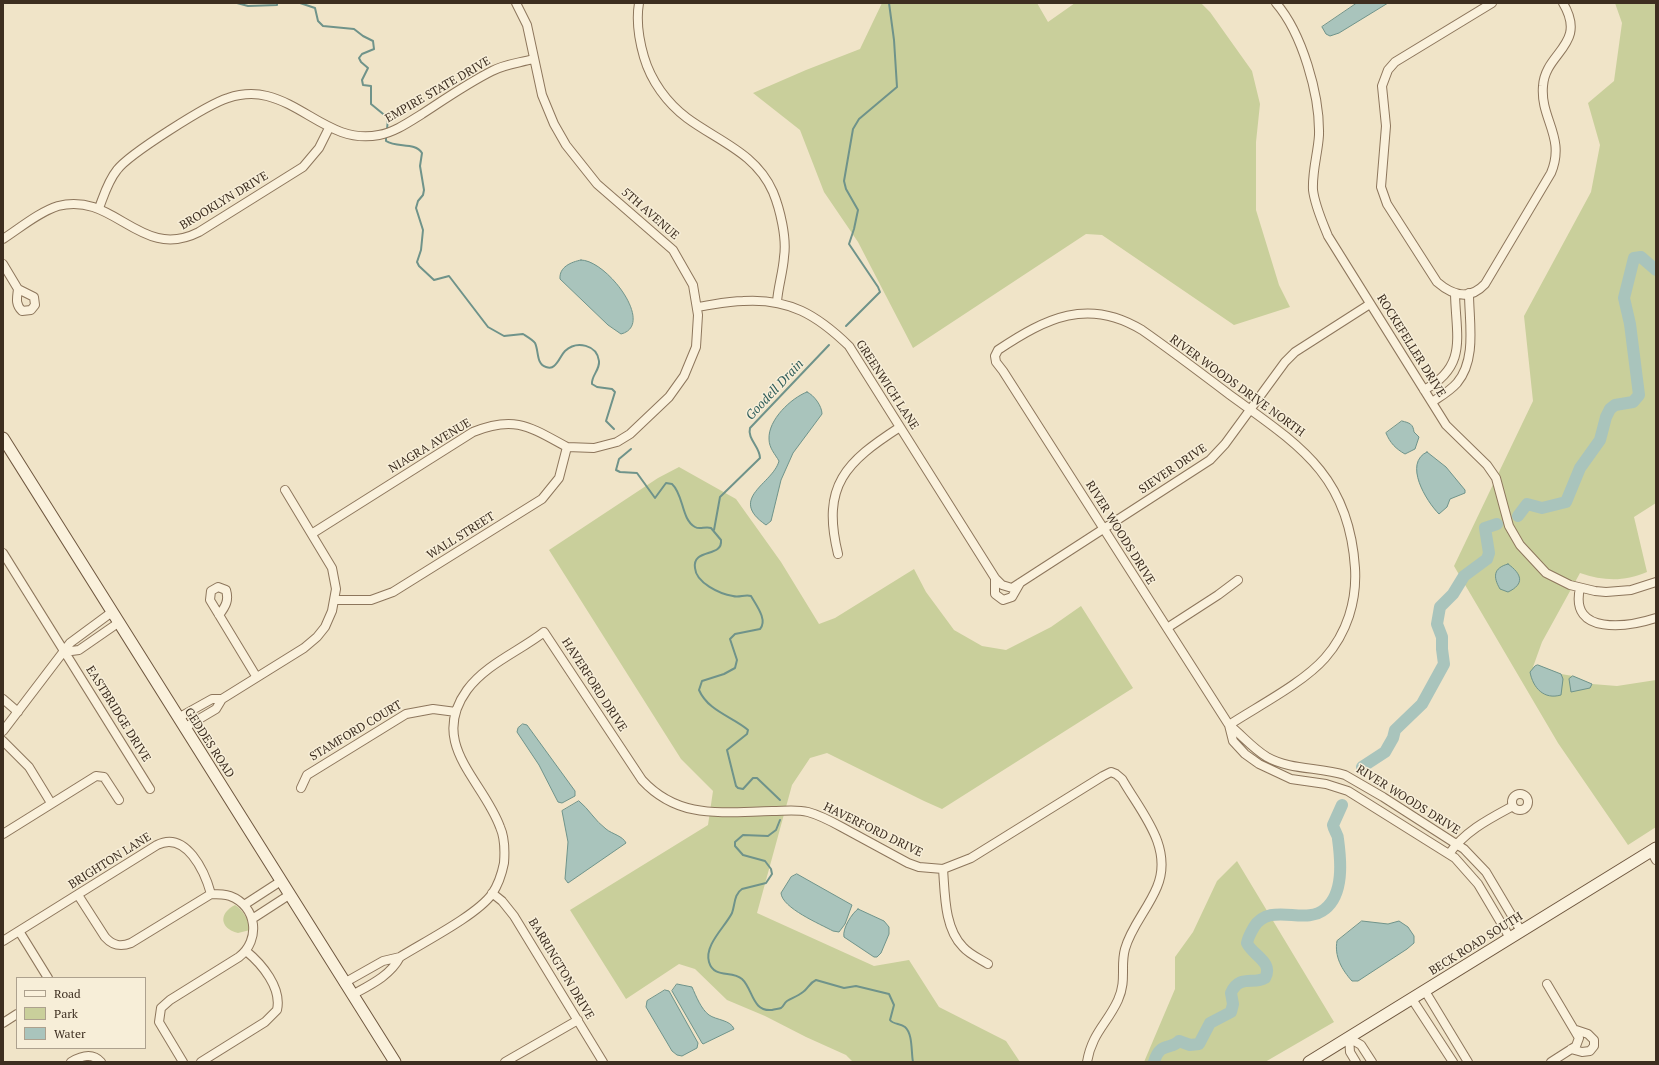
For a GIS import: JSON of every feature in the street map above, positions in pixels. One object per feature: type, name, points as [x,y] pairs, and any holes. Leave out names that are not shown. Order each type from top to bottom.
[{"type":"main road","name":"GEDDES ROAD","points":[[3,438],[395,1062]]},
{"type":"main road","name":"BECK ROAD SOUTH","points":[[1309,1062],[1425,992],[1521,931],[1654,853]]},
{"type":"street","name":"5TH AVENUE","points":[[516,3],[526,25],[533,59],[547,109],[566,145],[597,184],[673,250],[693,285],[697,307],[698,335],[696,347],[684,376],[669,397],[630,434],[617,442],[594,448],[567,447]]},
{"type":"street","points":[[639,3],[638,25],[642,50],[650,71],[662,92],[686,117],[737,148],[757,167],[772,191],[781,219],[785,255],[777,302]]},
{"type":"street","name":"ROCKEFELLER DRIVE","points":[[1276,3],[1299,40],[1310,75],[1316,103],[1319,136],[1313,190],[1318,212],[1328,236],[1446,424],[1483,460],[1492,471],[1496,478],[1509,526],[1520,544],[1546,573],[1580,588],[1606,592],[1619,592],[1631,590],[1656,582]]},
{"type":"street","points":[[1492,3],[1395,62],[1388,70],[1382,86],[1386,126],[1381,178],[1383,196],[1437,282],[1455,294],[1469,293],[1480,289],[1488,279],[1552,173],[1557,148],[1544,101],[1543,86],[1551,64],[1562,51],[1569,38],[1569,17],[1563,3]]},
{"type":"street","name":"EMPIRE STATE DRIVE","points":[[99,208],[112,177],[128,159],[212,105],[230,98],[248,95],[266,96],[278,100],[329,128],[355,136],[380,135],[397,128],[493,70],[533,59]]},
{"type":"street","name":"BROOKLYN DRIVE","points":[[3,239],[49,210],[58,206],[75,204],[99,208],[118,218],[133,229],[153,237],[171,241],[183,239],[199,232],[303,167],[320,148],[329,128]]},
{"type":"street","points":[[3,264],[18,289]]},
{"type":"street","points":[[1432,402],[1454,386],[1462,376],[1467,364],[1470,352],[1469,293]]},
{"type":"street","points":[[1424,390],[1442,378],[1450,369],[1456,349],[1455,294]]},
{"type":"street","name":"GREENWICH LANE","points":[[697,307],[741,301],[777,302],[806,312],[820,320],[849,346],[995,578],[1002,585],[1008,587]]},
{"type":"street","name":"SIEVER DRIVE","points":[[1008,587],[1012,588],[1020,583],[1210,460],[1225,444],[1285,362],[1295,352],[1370,304]]},
{"type":"street","name":"RIVER WOODS DRIVE NORTH","points":[[996,353],[1042,324],[1058,317],[1083,313],[1107,315],[1126,321],[1142,330],[1300,447],[1318,466],[1343,509],[1350,534],[1354,560],[1355,588],[1351,610],[1345,627],[1336,644],[1324,659],[1305,676],[1229,725]]},
{"type":"street","points":[[1456,317],[1469,316]]},
{"type":"street","name":"RIVER WOODS DRIVE","points":[[996,353],[996,362],[1229,725],[1256,750],[1267,757],[1294,766],[1321,769],[1345,775],[1456,843],[1481,866],[1521,931]]},
{"type":"street","points":[[1450,369],[1462,376]]},
{"type":"street","name":"NIAGRA AVENUE","points":[[313,533],[473,432],[490,426],[518,424],[533,429],[567,447]]},
{"type":"street","points":[[838,554],[832,530],[833,512],[837,491],[844,476],[861,454],[900,427]]},
{"type":"street","name":"WALL STREET","points":[[335,600],[371,600],[393,592],[542,499],[559,478],[567,447]]},
{"type":"street","points":[[184,728],[216,709],[222,699],[256,676],[304,648],[326,627],[335,600],[336,589],[332,568],[313,533],[285,490]]},
{"type":"street","name":"EASTBRIDGE DRIVE","points":[[3,553],[150,789]]},
{"type":"street","name":"GREENWICH LANE","points":[[995,578],[996,594],[1003,600]]},
{"type":"street","points":[[1167,628],[1218,595],[1238,580]]},
{"type":"street","name":"SIEVER DRIVE","points":[[1003,600],[1012,598],[1020,583]]},
{"type":"street","points":[[1580,588],[1578,601],[1580,609],[1588,619],[1599,624],[1628,624],[1656,618]]},
{"type":"street","points":[[3,731],[44,675],[70,643],[112,612]]},
{"type":"street","points":[[219,615],[256,676]]},
{"type":"street","points":[[64,652],[79,650],[118,622]]},
{"type":"street","name":"HAVERFORD DRIVE","points":[[456,712],[466,691],[478,678],[544,632],[642,780],[652,790],[668,801],[680,807],[708,812],[791,810],[810,813],[826,819],[908,863],[919,867],[943,870]]},
{"type":"street","points":[[3,699],[18,712]]},
{"type":"street","points":[[178,718],[212,699],[222,699]]},
{"type":"street","name":"STAMFORD COURT","points":[[301,788],[307,774],[406,714],[433,709],[456,712]]},
{"type":"street","points":[[344,983],[383,961],[400,957],[477,909],[492,893],[503,866],[504,838],[495,816],[459,755],[454,736],[456,712]]},
{"type":"street","name":"RIVER WOODS DRIVE","points":[[1229,725],[1231,736],[1238,746],[1252,759],[1267,769],[1291,779],[1326,784],[1348,791],[1449,854],[1474,878],[1510,938]]},
{"type":"street","points":[[3,741],[29,767],[52,803]]},
{"type":"street","points":[[988,964],[962,946],[949,922],[943,870],[971,858],[1111,772],[1122,779],[1153,829],[1158,844],[1161,871],[1157,886],[1132,930],[1125,950],[1124,982],[1118,1001],[1093,1039],[1087,1062]]},
{"type":"street","points":[[3,834],[100,775],[106,779],[119,800]]},
{"type":"street","points":[[1449,854],[1456,843],[1484,822],[1513,806]]},
{"type":"street","name":"BRIGHTON LANE","points":[[3,941],[157,845],[172,842],[182,845],[190,853],[208,881],[211,894]]},
{"type":"street","points":[[246,908],[281,882]]},
{"type":"street","name":"BARRINGTON DRIVE","points":[[492,893],[502,901],[514,916],[604,1062]]},
{"type":"street","points":[[78,894],[105,937],[113,944],[120,946],[131,943],[211,894],[229,896],[246,908],[252,919],[254,928],[252,940],[246,951],[239,957],[170,1000],[162,1008],[159,1022],[183,1062]]},
{"type":"street","points":[[252,919],[290,895]]},
{"type":"street","points":[[19,931],[47,977]]},
{"type":"street","points":[[202,1062],[265,1022],[277,1010],[278,998],[274,988],[258,961],[246,951]]},
{"type":"street","points":[[352,995],[385,975],[396,965],[400,957]]},
{"type":"street","points":[[1547,984],[1579,1035],[1579,1042],[1551,1062]]},
{"type":"street","points":[[1425,992],[1468,1062]]},
{"type":"street","points":[[1412,999],[1453,1062]]},
{"type":"street","points":[[3,1023],[16,1015]]},
{"type":"street","points":[[505,1062],[578,1020]]},
{"type":"street","points":[[1571,1049],[1582,1052],[1590,1051],[1594,1046],[1594,1040],[1588,1034],[1576,1030]]},
{"type":"street","points":[[1349,1038],[1350,1052],[1356,1062]]},
{"type":"street","points":[[1349,1038],[1361,1045],[1372,1062]]},
{"type":"street","points":[[71,1062],[87,1055],[97,1058],[101,1062]]},
{"type":"green space","points":[[882,3],[1037,3],[1048,22],[1075,3],[1201,3],[1210,12],[1252,71],[1260,104],[1256,142],[1256,210],[1279,285],[1290,307],[1234,325],[1102,235],[1086,234],[913,348],[858,242],[824,192],[800,130],[753,93],[860,49]]},
{"type":"green space","points":[[1615,3],[1656,3],[1656,503],[1634,517],[1647,572],[1622,579],[1597,578],[1580,573],[1542,642],[1533,667],[1538,665],[1561,674],[1573,676],[1592,684],[1617,686],[1656,680],[1656,827],[1628,845],[1558,743],[1454,566],[1533,401],[1524,316],[1591,192],[1600,145],[1588,103],[1614,81],[1622,23]]},
{"type":"green space","points":[[679,467],[736,499],[781,562],[819,624],[835,618],[914,569],[926,592],[954,630],[982,646],[1006,650],[1051,627],[1081,606],[1133,688],[942,809],[827,753],[810,758],[792,785],[757,913],[874,966],[909,960],[939,1007],[1006,1041],[1020,1062],[853,1062],[846,1055],[765,1016],[727,1000],[695,969],[679,964],[626,999],[570,910],[708,825],[713,791],[681,759],[549,550],[658,478]]},
{"type":"green space","points":[[1237,861],[1334,1022],[1265,1062],[1144,1062],[1175,989],[1175,957],[1193,932],[1217,881]]},
{"type":"green space","points":[[235,905],[245,916],[250,930],[238,933],[227,928],[224,924],[223,920],[226,912]]},
{"type":"water","points":[[1357,3],[1388,3],[1339,33],[1330,36],[1326,34],[1322,27]]},
{"type":"water","points":[[581,260],[592,263],[603,270],[624,294],[631,307],[633,319],[630,328],[621,334],[608,325],[560,279],[561,271],[566,266]]},
{"type":"water","points":[[807,392],[817,401],[821,408],[822,414],[793,453],[781,480],[771,521],[766,525],[755,515],[751,507],[751,499],[775,469],[779,461],[770,445],[769,439],[772,424],[776,417],[788,404]]},
{"type":"water","points":[[1402,421],[1411,424],[1414,432],[1419,437],[1415,449],[1405,454],[1389,440],[1386,433]]},
{"type":"water","points":[[1427,452],[1446,467],[1465,490],[1465,493],[1450,499],[1447,507],[1439,514],[1423,492],[1417,473],[1417,464],[1420,457]]},
{"type":"water","points":[[1508,564],[1516,571],[1520,579],[1517,586],[1508,592],[1500,589],[1496,581],[1496,574],[1499,568]]},
{"type":"water","points":[[1538,665],[1561,674],[1563,679],[1561,695],[1549,696],[1537,688],[1531,678],[1530,672],[1535,666]]},
{"type":"water","points":[[1573,676],[1592,684],[1590,688],[1571,692],[1569,679]]},
{"type":"water","points":[[523,724],[527,725],[575,791],[575,796],[562,803],[558,802],[539,765],[517,732],[518,728]]},
{"type":"water","points":[[579,801],[602,826],[620,837],[626,843],[568,883],[565,879],[568,842],[562,811]]},
{"type":"water","points":[[797,874],[852,905],[845,924],[839,932],[833,931],[802,915],[794,910],[783,899],[781,893],[791,877]]},
{"type":"water","points":[[858,909],[884,921],[889,927],[889,934],[881,953],[877,957],[874,957],[844,937],[844,930],[848,922]]},
{"type":"water","points":[[1362,921],[1388,924],[1399,921],[1408,927],[1414,936],[1414,943],[1358,981],[1352,981],[1345,972],[1338,957],[1336,947],[1337,941]]},
{"type":"water","points":[[677,984],[692,987],[699,1002],[709,1015],[723,1020],[730,1024],[734,1029],[703,1044],[672,991]]},
{"type":"water","points":[[665,990],[669,991],[698,1043],[697,1048],[682,1056],[677,1055],[672,1051],[646,1007],[647,1001]]},
{"type":"waterway","points":[[237,3],[248,6],[277,5],[277,3]]},
{"type":"waterway","points":[[300,3],[315,8],[318,21],[323,26],[354,29],[373,41],[374,49],[362,54],[359,58],[368,68],[362,80],[363,85],[371,86],[371,104],[388,118],[387,130]]},
{"type":"waterway","name":"Goodell Drain","points":[[846,326],[880,292],[849,244],[858,210],[846,189],[844,181],[853,129],[859,119],[897,87],[894,40],[889,3]]},
{"type":"waterway","points":[[386,137],[386,141],[390,143],[415,147],[422,153],[420,166],[424,190],[416,208],[423,230],[421,250],[417,262],[419,266],[434,280],[449,276],[488,327],[504,336],[523,334],[533,341],[536,346],[539,360],[546,367],[553,367],[565,351],[575,346],[586,346],[595,351],[599,364],[592,384],[597,387],[612,389],[615,392],[606,421],[614,429]]},
{"type":"waterway","points":[[1518,516],[1527,504],[1542,508],[1566,502],[1580,468],[1600,440],[1606,417],[1610,409],[1615,405],[1633,402],[1639,395],[1630,324],[1624,298],[1634,258],[1641,257],[1656,270]]},
{"type":"waterway","name":"Goodell Drain","points":[[714,530],[720,497],[760,458],[758,450],[750,436],[750,428],[829,345]]},
{"type":"waterway","points":[[631,449],[619,459],[616,470],[620,472],[637,473],[655,498],[666,483],[672,484],[679,494],[690,523],[697,528],[711,528],[721,540],[720,546],[717,549],[698,558],[695,562],[696,573],[704,583],[722,593],[735,596],[751,596],[760,612],[763,621],[760,629],[735,634],[730,639],[737,660],[735,668],[724,674],[702,681],[699,690],[708,703],[748,730],[747,734],[727,750],[736,786],[743,789],[753,778],[757,778],[780,800]]},
{"type":"waterway","points":[[1362,767],[1385,752],[1393,738],[1395,730],[1422,704],[1444,664],[1442,637],[1437,624],[1440,607],[1453,594],[1464,576],[1487,559],[1489,553],[1485,528],[1497,524]]},
{"type":"waterway","points":[[1154,1062],[1159,1051],[1163,1048],[1176,1044],[1179,1041],[1190,1045],[1199,1044],[1210,1023],[1231,1012],[1233,1004],[1231,993],[1234,987],[1242,982],[1261,980],[1265,978],[1267,972],[1265,963],[1247,943],[1254,927],[1261,919],[1278,914],[1317,914],[1331,903],[1340,877],[1338,837],[1333,825],[1342,805]]},
{"type":"waterway","points":[[780,820],[776,830],[768,836],[743,835],[735,842],[735,846],[743,855],[765,861],[771,869],[772,874],[766,883],[742,889],[737,894],[732,913],[712,943],[708,956],[711,967],[715,971],[738,976],[742,979],[746,983],[757,1004],[765,1010],[781,1008],[786,1002],[805,991],[816,980],[844,988],[856,986],[889,994],[894,1005],[890,1020],[908,1030],[911,1039],[913,1062]]}]
